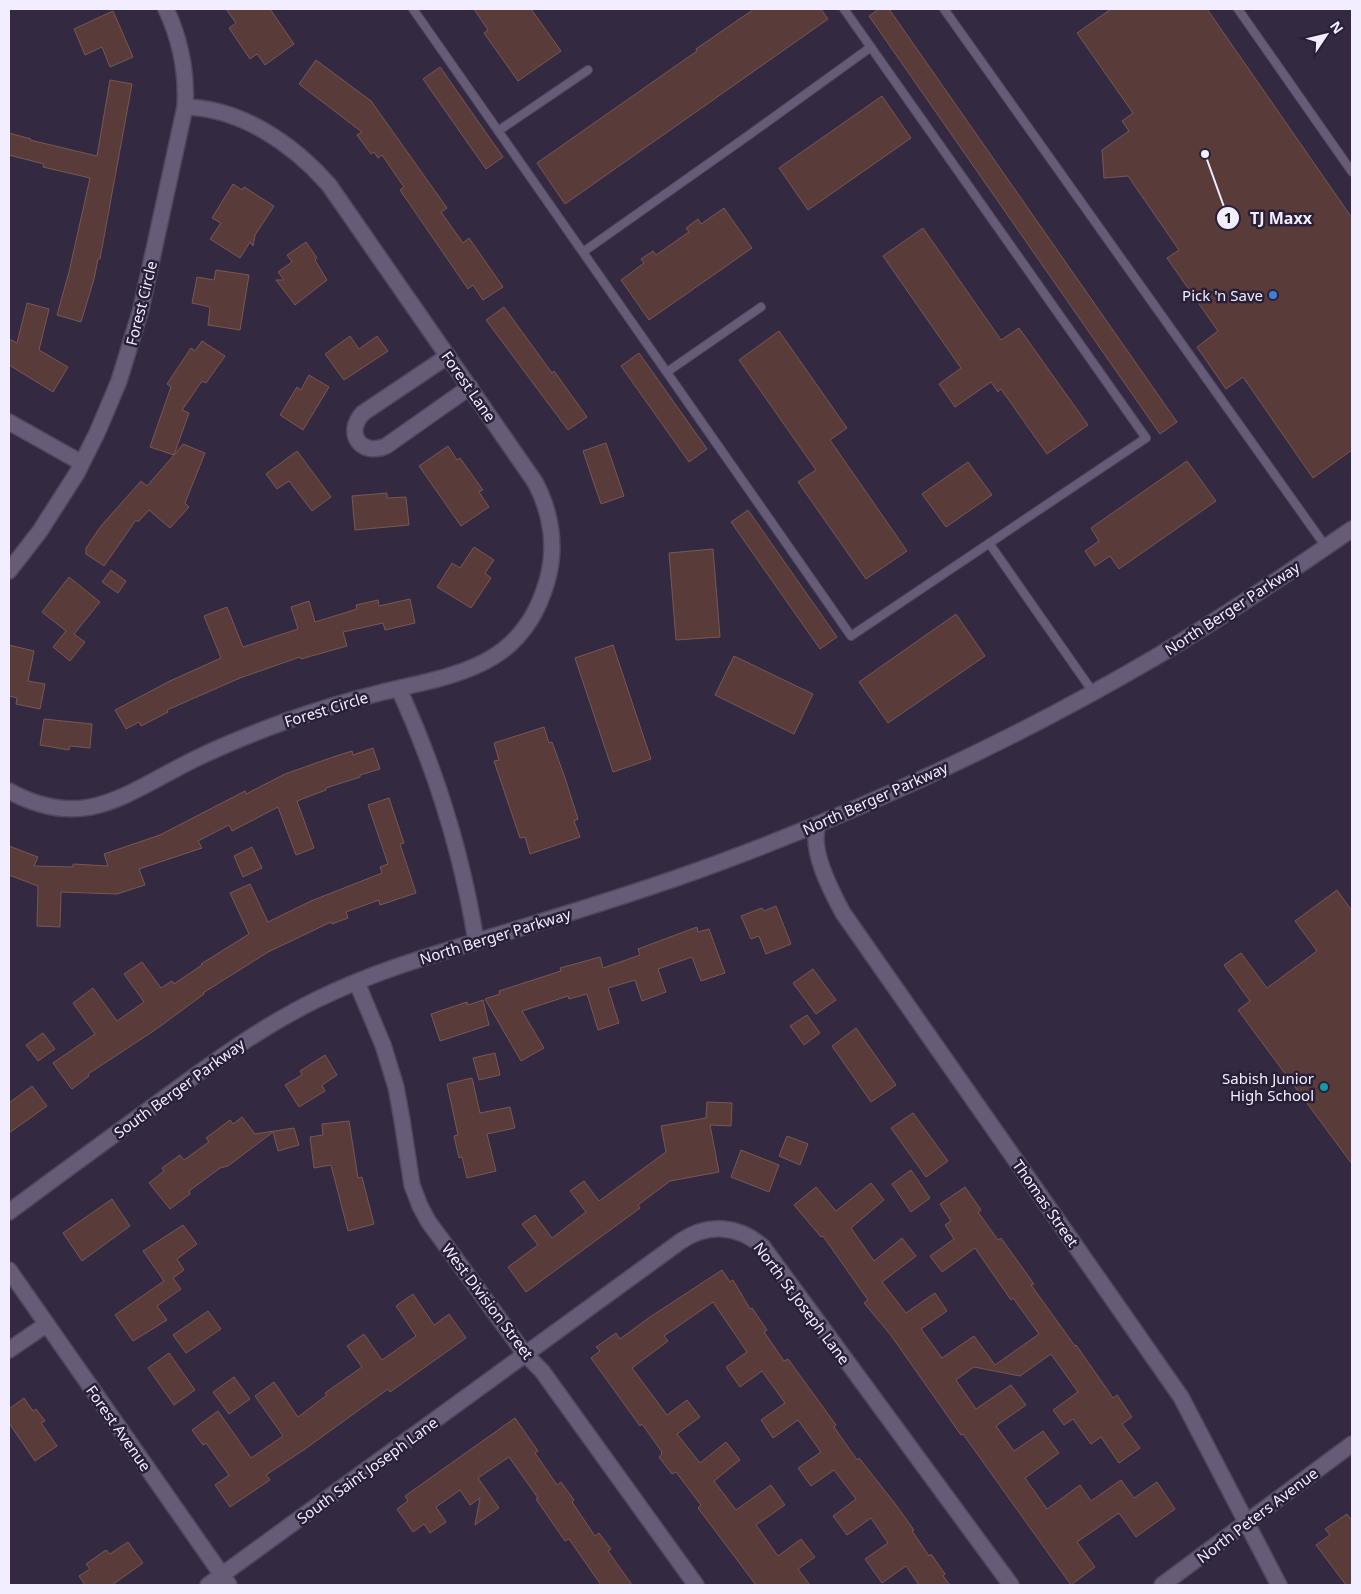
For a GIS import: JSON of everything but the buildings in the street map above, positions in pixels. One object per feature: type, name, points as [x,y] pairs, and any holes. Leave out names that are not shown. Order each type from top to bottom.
[{"type":"street","name":"Forest Circle","points":[[9,571],[53,512],[82,463],[111,402],[136,331],[185,107],[186,83],[183,59],[176,30],[166,9]]},
{"type":"street","name":"Forest Lane","points":[[185,107],[211,111],[246,122],[273,136],[303,158],[328,185],[528,470],[543,499],[552,540],[548,577],[541,599],[522,631],[502,650],[485,662],[466,671],[399,689]]},
{"type":"street","points":[[448,356],[363,413],[357,419],[354,426],[354,434],[358,441],[363,447],[379,450],[470,387]]},
{"type":"street","points":[[9,422],[82,463]]},
{"type":"street","name":"North Berger Parkway","points":[[358,981],[418,958],[643,890],[726,860],[818,825],[950,766],[1027,728],[1093,692],[1226,614],[1352,529]]},
{"type":"street","name":"Forest Circle","points":[[9,791],[26,800],[57,808],[82,808],[108,804],[132,794],[200,757],[255,732],[326,707],[399,689]]},
{"type":"street","points":[[399,689],[426,752],[451,823],[466,882],[476,941]]},
{"type":"street","name":"Thomas Street","points":[[818,825],[815,833],[820,861],[827,881],[843,912],[1180,1397],[1279,1585]]},
{"type":"street","name":"South Berger Parkway","points":[[9,1212],[245,1041],[297,1010],[358,981]]},
{"type":"street","name":"West Division Street","points":[[358,981],[383,1045],[396,1087],[412,1185],[428,1221],[525,1354],[542,1371],[696,1585]]},
{"type":"street","name":"North St Joseph Lane","points":[[525,1354],[690,1235],[707,1229],[720,1228],[745,1234],[760,1244],[769,1254],[1011,1585]]},
{"type":"street","name":"Forest Avenue","points":[[9,1270],[225,1580]]},
{"type":"street","points":[[9,1350],[47,1324]]},
{"type":"street","name":"South Saint Joseph Lane","points":[[208,1585],[225,1580],[525,1354]]},
{"type":"street","name":"North Peters Avenue","points":[[1162,1585],[1352,1444]]},
{"type":"lane","points":[[413,9],[850,636],[1146,438],[844,9]]},
{"type":"lane","points":[[944,9],[1326,547]]},
{"type":"lane","points":[[1238,9],[1352,172]]},
{"type":"lane","points":[[583,252],[742,141],[871,47]]},
{"type":"lane","points":[[498,131],[588,70]]},
{"type":"lane","points":[[667,372],[761,307]]},
{"type":"lane","points":[[989,543],[1093,692]]},
{"type":"place","name":"TJ Maxx","points":[[1205,154]]},
{"type":"place","name":"Pick 'n Save","points":[[1273,295]]},
{"type":"place","name":"Sabish Junior High School","points":[[1324,1087]]}]
